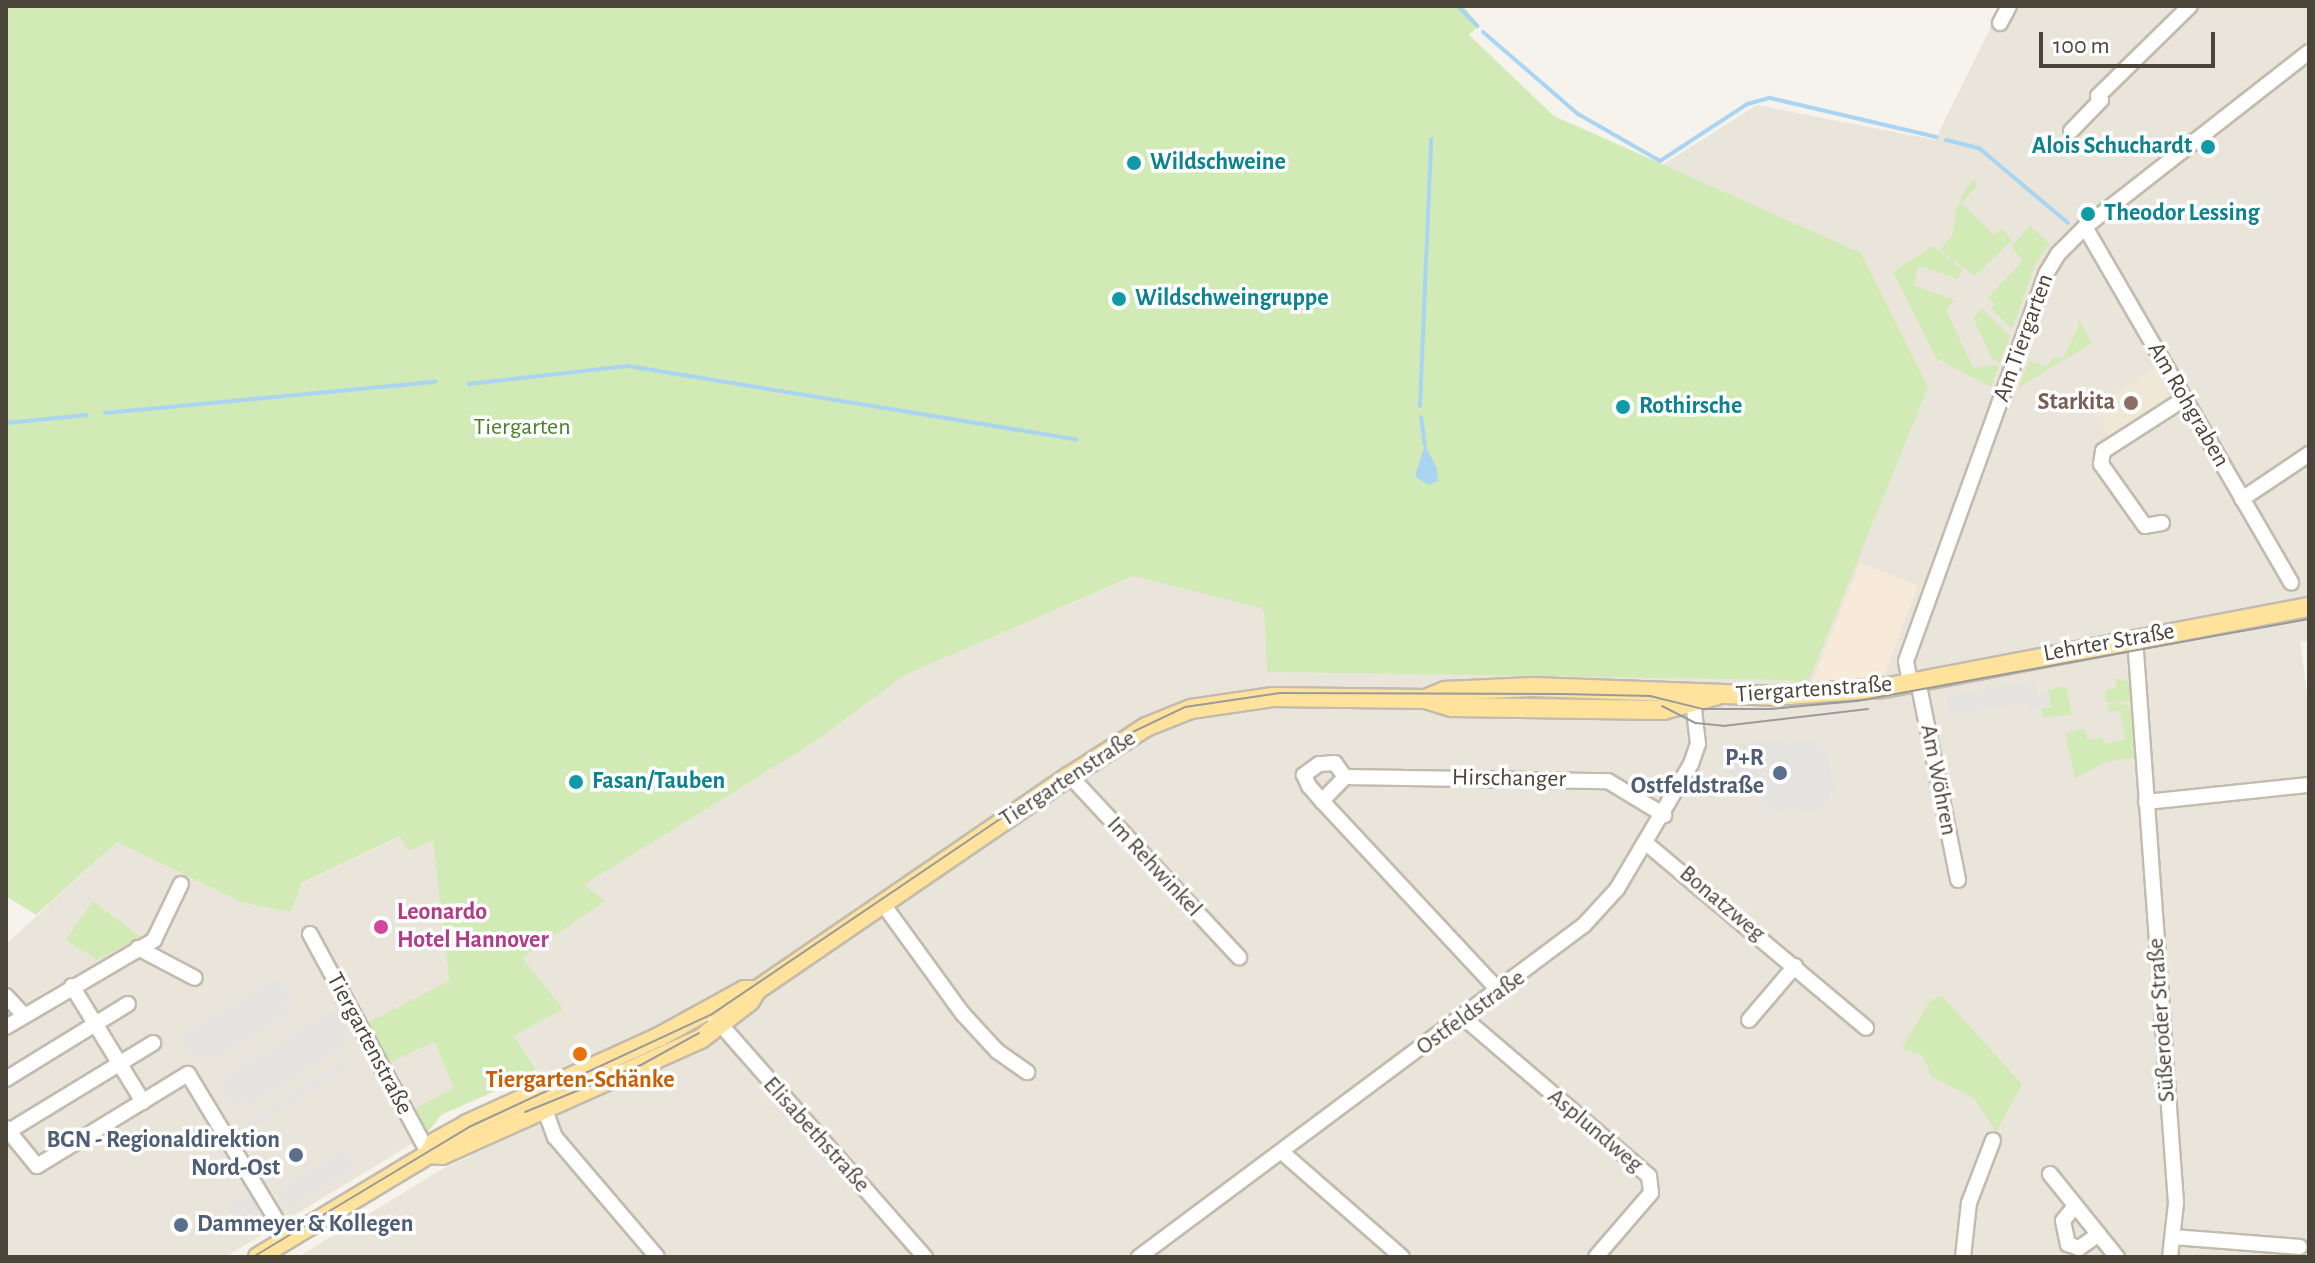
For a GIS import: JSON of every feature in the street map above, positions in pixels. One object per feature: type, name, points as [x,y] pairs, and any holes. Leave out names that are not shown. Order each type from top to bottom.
[{"type":"main road","name":"Lehrter Straße","points":[[1914,682],[2309,607]]},
{"type":"main road","name":"Tiergartenstraße","points":[[429,1154],[442,1155],[484,1132],[545,1110],[642,1068],[1146,727],[1213,703],[1273,697],[1425,699],[1445,691],[1533,687],[1692,699],[1718,695],[1794,695],[1914,682]]},
{"type":"main road","name":"Tiergartenstraße","points":[[258,1257],[429,1154],[435,1142],[467,1124],[714,1018]]},
{"type":"street","points":[[2000,23],[2009,6]]},
{"type":"street","points":[[2071,131],[2101,100],[2098,96],[2190,6]]},
{"type":"street","name":"Am Tiergarten","points":[[1914,682],[1906,661],[2046,274],[2085,227],[2309,52]]},
{"type":"street","name":"Am Rohgraben","points":[[2085,227],[2291,583]]},
{"type":"street","points":[[2162,523],[2145,526],[2101,464],[2103,451],[2184,399]]},
{"type":"street","points":[[2242,499],[2309,454]]},
{"type":"street","name":"Süßeroder Straße","points":[[2135,638],[2176,1203],[2170,1257]]},
{"type":"street","name":"Am Wöhren","points":[[1914,682],[1958,880]]},
{"type":"street","name":"Ostfeldstraße","points":[[1149,1254],[1584,925],[1647,844],[1698,744],[1692,699]]},
{"type":"street","name":"Hirschanger","points":[[1499,992],[1322,801],[1304,775],[1319,764],[1335,763],[1345,777],[1608,781],[1664,815]]},
{"type":"street","name":"Im Rehwinkel","points":[[1070,776],[1239,957]]},
{"type":"street","points":[[1322,801],[1345,777]]},
{"type":"street","points":[[2146,802],[2309,785]]},
{"type":"street","name":"Bonatzweg","points":[[1647,844],[1866,1028]]},
{"type":"street","points":[[6,1027],[154,940],[181,884]]},
{"type":"street","points":[[883,904],[963,1014],[997,1051],[1027,1072]]},
{"type":"street","name":"Tiergartenstraße","points":[[310,934],[429,1154]]},
{"type":"street","points":[[138,948],[195,978]]},
{"type":"street","points":[[1749,1020],[1795,966]]},
{"type":"street","points":[[72,986],[143,1102]]},
{"type":"street","points":[[6,996],[24,1015]]},
{"type":"street","points":[[6,1079],[128,1004]]},
{"type":"street","name":"Elisabethstraße","points":[[714,1018],[925,1257]]},
{"type":"street","name":"Asplundweg","points":[[1464,1018],[1649,1176],[1651,1193],[1596,1257]]},
{"type":"street","points":[[153,1043],[7,1130],[37,1166],[188,1074],[288,1239]]},
{"type":"street","points":[[545,1110],[555,1137],[657,1257]]},
{"type":"street","points":[[1963,1257],[1969,1203],[1993,1140]]},
{"type":"street","points":[[1283,1153],[1402,1257]]},
{"type":"street","points":[[2050,1174],[2117,1257]]},
{"type":"street","points":[[2075,1206],[2063,1221],[2068,1244],[2079,1248],[2099,1234]]},
{"type":"street","points":[[2174,1237],[2300,1247]]},
{"type":"shaded area","points":[[2001,6],[2309,6],[2309,642],[2300,641],[2309,707],[2309,1257],[298,1257],[444,1168],[520,1133],[520,1078],[538,1071],[514,1036],[547,1018],[522,958],[604,901],[583,886],[813,743],[905,675],[1135,576],[1260,608],[1264,612],[1267,672],[1785,680],[1807,685],[1844,587],[1661,166],[1757,105],[1935,140]]},
{"type":"shaded area","name":"Starkita","points":[[2156,368],[2173,399],[2108,438],[2090,408]]},
{"type":"shaded area","points":[[1860,563],[1918,585],[1885,674],[1811,684]]},
{"type":"shaded area","points":[[2035,680],[2038,695],[2047,693],[2050,707],[2027,710],[2025,702],[1949,716],[1945,697]]},
{"type":"shaded area","name":"P+R Ostfeldstraße","points":[[1814,740],[1827,754],[1834,787],[1828,803],[1814,810],[1773,812],[1721,765],[1723,744]]},
{"type":"shaded area","points":[[401,836],[433,839],[449,981],[433,1041],[455,1089],[425,1136],[225,1257],[6,1257],[6,944],[117,842],[243,903],[291,912],[302,884]]},
{"type":"shaded area","points":[[273,980],[280,980],[296,998],[284,1006],[289,1014],[211,1062],[206,1053],[195,1060],[180,1036]]},
{"type":"shaded area","points":[[334,1009],[350,1034],[342,1039],[346,1046],[247,1108],[242,1100],[234,1105],[218,1080]]},
{"type":"shaded area","points":[[345,1060],[350,1067],[250,1129],[246,1122]]},
{"type":"shaded area","points":[[345,1149],[357,1167],[289,1210],[277,1191]]},
{"type":"shaded area","points":[[245,1194],[254,1198],[258,1207],[254,1216],[245,1220],[236,1216],[232,1207],[236,1198]]},
{"type":"green space","name":"Tiergarten","points":[[6,6],[1463,6],[1479,25],[1469,35],[1554,116],[1861,253],[1928,387],[1807,685],[1785,680],[1267,672],[1264,612],[1260,608],[1134,576],[905,675],[813,743],[584,885],[605,901],[522,958],[563,1009],[514,1036],[538,1072],[441,1115],[425,1136],[412,1110],[454,1088],[434,1042],[388,1063],[367,1023],[449,981],[433,840],[409,851],[400,836],[302,883],[291,912],[243,903],[117,842],[36,915],[6,896]]},
{"type":"green space","points":[[1975,178],[1976,187],[1961,203],[1994,235],[2001,228],[2012,240],[1975,276],[1940,250],[1953,234],[1955,213],[1966,188]]},
{"type":"green space","points":[[2030,226],[2050,244],[2036,263],[2012,329],[1991,309],[1995,304],[1988,297],[2023,261],[2011,246]]},
{"type":"green space","points":[[1933,246],[1962,269],[1958,279],[1919,266],[1913,285],[1955,300],[1946,309],[1973,368],[1999,365],[1991,387],[1936,358],[1893,272]]},
{"type":"green space","points":[[1982,308],[2010,336],[2000,362],[1992,359],[1973,318]]},
{"type":"green space","points":[[2077,316],[2092,343],[2019,387],[2029,361],[2046,367],[2054,357],[2063,359],[2079,325]]},
{"type":"green space","points":[[2115,678],[2129,682],[2131,701],[2106,702],[2105,690],[2117,688]]},
{"type":"green space","points":[[2066,686],[2072,715],[2043,717],[2041,708],[2051,708],[2048,690]]},
{"type":"green space","points":[[2117,702],[2131,707],[2135,757],[2103,763],[2075,779],[2065,733],[2085,729],[2087,740],[2103,737],[2104,744],[2125,739],[2120,711],[2110,712],[2107,706]]},
{"type":"green space","points":[[93,901],[140,937],[97,960],[66,940]]},
{"type":"green space","points":[[1941,995],[2022,1084],[1996,1132],[1975,1099],[1931,1076],[1923,1056],[1902,1048],[1930,1001]]},
{"type":"water","points":[[1425,445],[1437,469],[1438,481],[1429,485],[1415,477]]},
{"type":"waterway","points":[[1458,6],[1477,26]]},
{"type":"waterway","points":[[1483,32],[1578,114],[1660,161],[1747,104],[1770,98],[1936,137]]},
{"type":"waterway","points":[[1420,406],[1431,139]]},
{"type":"waterway","points":[[1946,140],[1979,148],[2068,223]]},
{"type":"waterway","points":[[469,384],[628,366],[1076,439]]},
{"type":"waterway","points":[[105,413],[436,382]]},
{"type":"waterway","points":[[6,423],[87,415]]},
{"type":"waterway","points":[[1421,417],[1425,445]]},
{"type":"tram line","points":[[253,1257],[469,1127],[712,1014],[1118,739],[1185,707],[1280,693],[1650,696],[1703,709],[1770,709],[1857,701],[2309,619]]},
{"type":"tram line","points":[[1662,706],[1696,723],[1723,726],[1868,709]]},
{"type":"tram line","points":[[525,1112],[641,1065],[699,1033]]},
{"type":"place","name":"Alois Schuchardt","points":[[2208,147]]},
{"type":"place","name":"Wildschweine","points":[[1134,163]]},
{"type":"place","name":"Theodor Lessing","points":[[2088,214]]},
{"type":"place","name":"Wildschweingruppe","points":[[1119,299]]},
{"type":"place","name":"Starkita","points":[[2131,403]]},
{"type":"place","name":"Rothirsche","points":[[1623,407]]},
{"type":"place","name":"P+R Ostfeldstraße","points":[[1780,773]]},
{"type":"place","name":"Fasan/Tauben","points":[[576,782]]},
{"type":"place","name":"Leonardo Hotel Hannover","points":[[381,927]]},
{"type":"place","name":"Tiergarten-Schänke","points":[[580,1054]]},
{"type":"place","name":"BGN - Regionaldirektion Nord-Ost","points":[[296,1155]]},
{"type":"place","name":"Dammeyer & Kollegen","points":[[181,1225]]}]
